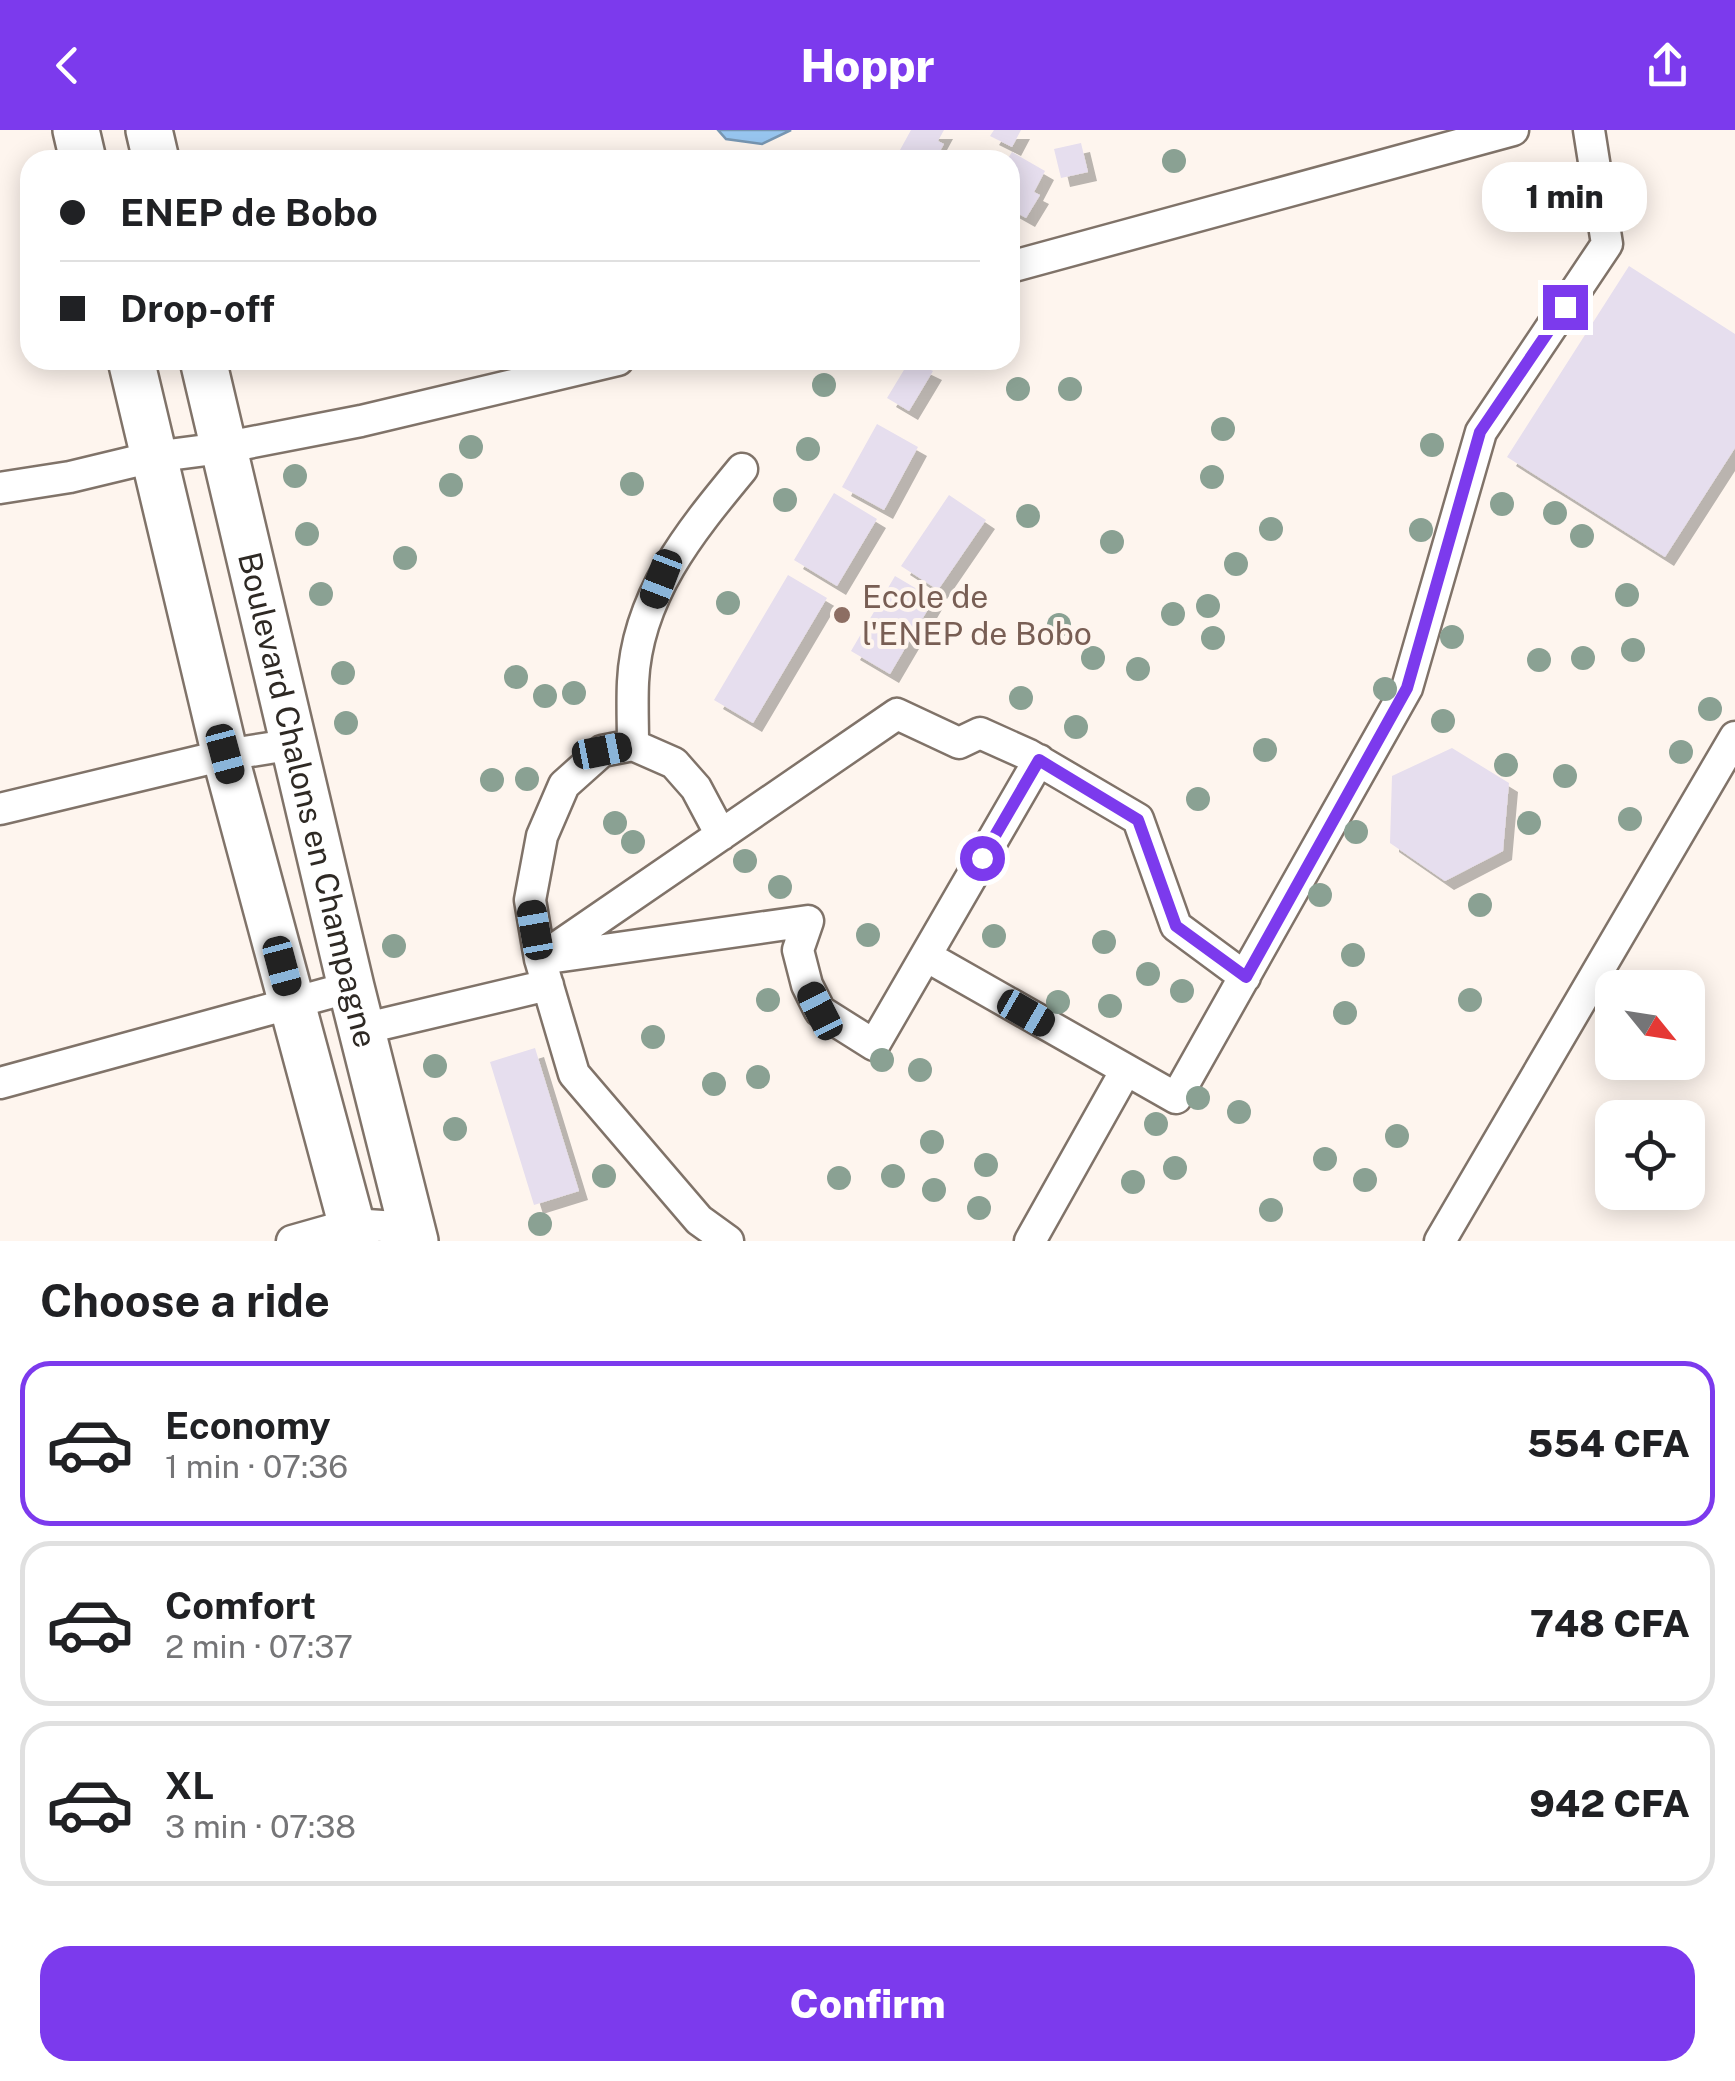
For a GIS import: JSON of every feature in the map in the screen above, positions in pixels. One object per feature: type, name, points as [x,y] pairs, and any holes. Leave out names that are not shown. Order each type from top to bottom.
[{"type":"main road","name":"Boulevard Chalons en Champagne","points":[[134,370],[225,754],[354,1233]]},
{"type":"main road","name":"Boulevard Chalons en Champagne","points":[[205,370],[413,1235]]},
{"type":"street","points":[[1020,264],[1513,130]]},
{"type":"street","points":[[926,956],[1176,1098],[1407,688],[1480,432],[1608,244],[1589,130]]},
{"type":"street","points":[[0,488],[361,421],[576,370]]},
{"type":"street","points":[[634,745],[633,679],[642,627],[654,595],[683,541],[742,469]]},
{"type":"street","points":[[544,972],[721,835],[898,714],[959,744],[980,733],[1039,760],[1138,820],[1176,926],[1246,977]]},
{"type":"street","points":[[1440,1241],[1735,737]]},
{"type":"street","points":[[0,809],[225,754],[294,744]]},
{"type":"street","points":[[721,835],[696,788],[674,763],[634,745],[602,751],[564,786],[542,836],[530,900],[544,972],[574,1074],[700,1220],[728,1241]]},
{"type":"street","points":[[0,1082],[292,1001],[356,1008],[808,921],[798,950],[806,985],[820,1011],[874,1045],[1039,760]]},
{"type":"street","points":[[1030,1241],[1126,1070]]},
{"type":"street","points":[[292,1241],[354,1233],[413,1235]]},
{"type":"water","points":[[718,130],[791,130],[762,144],[726,139]]},
{"type":"building","points":[[911,130],[944,130],[938,141],[944,144],[941,150],[900,150]]},
{"type":"building","points":[[994,130],[1021,130],[1012,147],[990,136]]},
{"type":"building","points":[[1081,143],[1088,172],[1061,178],[1054,149]]},
{"type":"building","points":[[1020,157],[1045,171],[1034,192],[1040,195],[1026,218],[1020,215]]},
{"type":"building","points":[[1629,266],[1735,334],[1735,448],[1665,557],[1507,457]]},
{"type":"building","points":[[904,370],[933,371],[909,411],[887,398]]},
{"type":"building","points":[[877,424],[918,447],[884,510],[842,487]]},
{"type":"building","points":[[834,493],[877,519],[837,586],[794,560]]},
{"type":"building","points":[[949,495],[986,520],[938,590],[901,566]]},
{"type":"building","points":[[788,575],[827,598],[753,723],[714,700]]},
{"type":"building","points":[[895,576],[934,599],[890,674],[851,651]]},
{"type":"building","points":[[1452,748],[1509,783],[1503,851],[1445,881],[1390,843],[1392,776]]},
{"type":"building","points":[[535,1048],[579,1191],[534,1205],[490,1062]]},
{"type":"place","name":"Ecole de l'ENEP de Bobo","points":[[842,615]]},
{"type":"route","points":[[982,858],[1039,760],[1138,820],[1176,926],[1246,977],[1407,688],[1480,432],[1565,307]]}]
